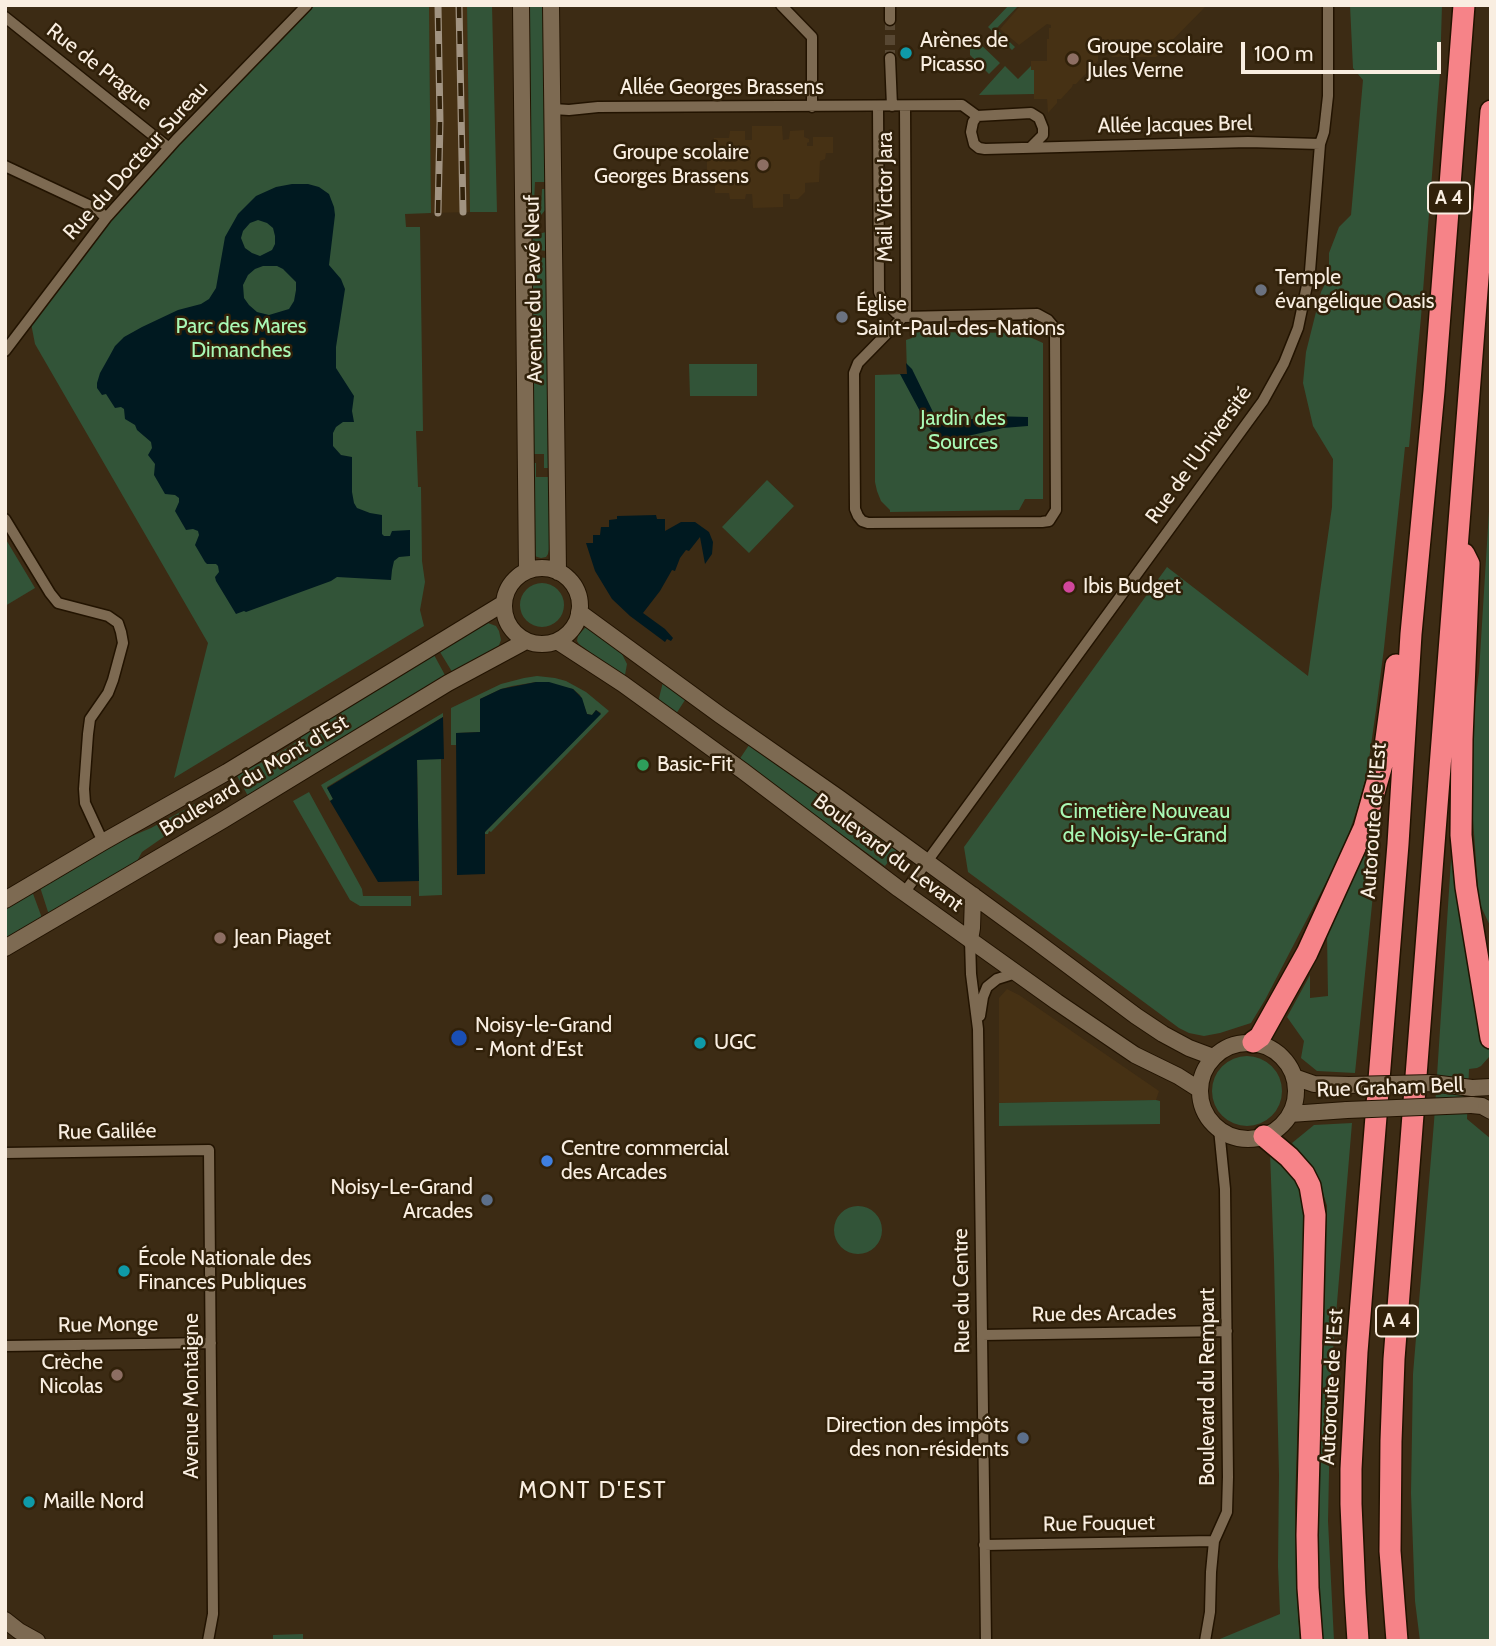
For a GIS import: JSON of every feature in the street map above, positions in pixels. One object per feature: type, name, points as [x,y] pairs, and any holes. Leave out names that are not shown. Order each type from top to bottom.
[{"type":"highway","name":"Autoroute de l’Est","points":[[1358,1641],[1351,1504],[1354,1414],[1398,844],[1411,634],[1434,391],[1464,5]]},
{"type":"highway","name":"A 4","points":[[1397,1641],[1390,1551],[1394,1359],[1491,111]]},
{"type":"highway","points":[[1456,540],[1469,564],[1461,835],[1466,887],[1491,1038]]},
{"type":"highway","points":[[1253,1042],[1260,1038],[1307,953],[1364,828],[1383,761],[1398,643],[1411,634]]},
{"type":"highway","points":[[1264,1136],[1304,1174],[1310,1186],[1315,1215],[1307,1535],[1312,1641]]},
{"type":"main road","name":"Avenue du Pavé Neuf","points":[[521,5],[527,571]]},
{"type":"main road","name":"Avenue du Pavé Neuf","points":[[551,5],[558,572]]},
{"type":"main road","points":[[538,568],[558,572],[567,578],[578,595],[579,612],[575,624],[568,634],[547,644],[526,641],[509,625],[505,614],[504,603],[509,586],[527,571],[538,568]]},
{"type":"main road","name":"Boulevard du Mont d'Est","points":[[5,900],[238,765],[504,603]]},
{"type":"main road","name":"Boulevard du Levant","points":[[579,612],[1163,1034],[1213,1057]]},
{"type":"main road","name":"Boulevard du Levant","points":[[557,640],[744,771],[1016,973],[1135,1055],[1200,1090]]},
{"type":"main road","name":"Boulevard du Mont d'Est","points":[[5,948],[141,870],[448,683],[526,641]]},
{"type":"main road","points":[[970,940],[973,895]]},
{"type":"main road","points":[[1253,1042],[1267,1046],[1279,1054],[1288,1064],[1296,1089],[1295,1102],[1283,1124],[1264,1136],[1248,1139],[1233,1137],[1208,1119],[1200,1090],[1201,1078],[1213,1057],[1232,1045],[1253,1042]]},
{"type":"main road","name":"Rue Graham Bell","points":[[1294,1077],[1314,1084],[1432,1083],[1472,1088],[1491,1087]]},
{"type":"main road","name":"Rue Graham Bell","points":[[1290,1114],[1471,1105],[1482,1106],[1491,1111]]},
{"type":"main road","points":[[5,1620],[37,1641]]},
{"type":"street","name":"Rue du Docteur Sureau","points":[[5,351],[106,218],[169,148],[307,5]]},
{"type":"street","points":[[781,5],[812,37],[812,107]]},
{"type":"street","points":[[890,5],[890,20]]},
{"type":"street","name":"Rue de l'Université","points":[[904,892],[1263,401],[1292,345],[1307,291],[1311,257],[1320,144],[1329,80],[1328,5]]},
{"type":"street","name":"Rue de Prague","points":[[5,17],[169,148]]},
{"type":"street","name":"Mail Victor Jara","points":[[890,58],[892,106]]},
{"type":"street","points":[[892,106],[962,105],[977,116],[1031,113],[1039,118],[1043,128],[1043,135],[1031,147]]},
{"type":"street","name":"Mail Victor Jara","points":[[878,106],[879,292],[882,299],[903,317],[906,312],[905,106]]},
{"type":"street","name":"Allée Georges Brassens","points":[[553,109],[892,106]]},
{"type":"street","name":"Allée Jacques Brel","points":[[977,116],[971,132],[974,144],[979,148],[1248,142],[1320,144]]},
{"type":"street","points":[[5,166],[97,209],[106,218]]},
{"type":"street","points":[[1037,314],[1053,326],[1056,510],[1049,521],[868,523],[858,516],[855,509],[855,367],[903,317],[1037,314]]},
{"type":"street","points":[[5,519],[58,603],[108,616],[118,624],[121,632],[123,643],[113,680],[108,693],[90,719],[88,734],[85,803],[103,842]]},
{"type":"street","name":"Rue du Centre","points":[[970,940],[978,1029],[986,1641]]},
{"type":"street","points":[[978,1029],[987,987],[997,979],[1016,973]]},
{"type":"street","name":"Boulevard du Rempart","points":[[1205,1641],[1210,1612],[1214,1541],[1227,1512],[1228,1477],[1226,1189],[1219,1129]]},
{"type":"street","name":"Rue Galilée","points":[[5,1153],[209,1150]]},
{"type":"street","name":"Avenue Montaigne","points":[[208,1641],[213,1614],[209,1150]]},
{"type":"street","name":"Rue des Arcades","points":[[982,1335],[1227,1331]]},
{"type":"street","name":"Rue Monge","points":[[5,1346],[211,1343]]},
{"type":"street","name":"Rue Fouquet","points":[[984,1545],[1214,1541]]},
{"type":"shaded area","points":[[429,5],[467,5],[470,212],[431,213]]},
{"type":"shaded area","name":"Groupe scolaire Jules Verne","points":[[1021,5],[1207,5],[1156,57],[1111,57],[1121,46],[1121,39],[1116,39],[1115,44],[1104,44],[1104,39],[1098,39],[1098,61],[1061,99],[1057,99],[1057,103],[1048,113],[1047,99],[1034,99],[1034,70],[1031,70],[1031,61],[1047,61],[1047,39],[1051,25],[1047,24],[1019,45],[1000,29]]},
{"type":"shaded area","name":"Groupe scolaire Georges Brassens","points":[[752,126],[782,126],[783,140],[789,139],[790,131],[804,130],[804,137],[809,139],[807,146],[813,146],[813,137],[833,137],[833,153],[826,153],[825,159],[820,161],[819,182],[805,183],[805,192],[798,199],[790,199],[790,194],[783,194],[783,207],[753,208],[752,194],[746,194],[745,199],[730,199],[729,193],[715,193],[715,173],[707,173],[707,158],[714,157],[714,138],[729,138],[730,131],[745,131],[745,140],[752,140]]},
{"type":"shaded area","points":[[1007,989],[1159,1091],[1156,1100],[999,1103],[999,998]]},
{"type":"green space","name":"Parc des Mares Dimanches","points":[[311,5],[429,5],[431,213],[405,214],[406,227],[420,227],[423,431],[416,431],[425,582],[420,610],[424,626],[174,778],[208,643],[35,344],[30,318],[106,218]]},
{"type":"green space","points":[[467,5],[492,5],[497,212],[470,212]]},
{"type":"green space","points":[[527,5],[544,5],[546,182],[535,182],[534,202],[530,202]]},
{"type":"green space","points":[[1009,5],[1019,5],[996,29],[1015,47],[1012,50],[988,27]]},
{"type":"green space","name":"Cimetière Nouveau de Noisy-le-Grand","points":[[1350,5],[1442,5],[1440,72],[1409,447],[1405,447],[1376,710],[1367,773],[1348,836],[1265,1000],[1251,1023],[1204,1036],[1179,1028],[968,872],[964,847],[1167,567],[1308,676],[1332,507],[1333,459],[1313,426],[1303,383],[1306,352],[1321,292],[1329,276],[1329,253],[1339,227],[1351,215],[1363,80],[1353,68]]},
{"type":"green space","points":[[976,40],[1000,63],[989,74],[970,55],[970,46]]},
{"type":"green space","points":[[1005,66],[1018,79],[1031,66],[1031,70],[1034,70],[1034,94],[979,95]]},
{"type":"green space","points":[[542,189],[547,189],[546,209],[537,220],[529,222],[529,210],[541,209]]},
{"type":"green space","points":[[546,232],[547,251],[530,249],[530,236]]},
{"type":"green space","points":[[529,256],[546,258],[548,468],[544,468],[544,454],[533,454]]},
{"type":"green space","name":"Jardin des Sources","points":[[911,332],[1021,333],[1043,343],[1043,499],[1025,499],[1019,510],[890,512],[881,501],[875,482],[875,375],[907,374],[906,340],[912,338]]},
{"type":"green space","points":[[689,364],[757,364],[757,396],[690,396]]},
{"type":"green space","points":[[533,463],[536,463],[536,477],[548,477],[550,545],[546,557],[541,558],[534,556]]},
{"type":"green space","points":[[1491,479],[1491,928],[1479,902],[1470,743],[1479,672]]},
{"type":"green space","points":[[767,480],[794,506],[749,553],[722,527]]},
{"type":"green space","points":[[5,538],[35,588],[5,606]]},
{"type":"green space","points":[[542,583],[558,589],[564,605],[558,621],[542,627],[526,621],[520,605],[526,589]]},
{"type":"green space","points":[[488,623],[496,626],[499,631],[501,640],[498,648],[454,675],[440,652]]},
{"type":"green space","points":[[585,628],[589,628],[621,652],[627,664],[623,677],[579,644],[578,635]]},
{"type":"green space","points":[[433,653],[446,677],[248,796],[236,774],[292,745],[325,718]]},
{"type":"green space","points":[[537,676],[566,681],[586,692],[609,711],[491,832],[485,834],[601,713],[596,710],[592,715],[587,714],[580,695],[573,689],[536,682],[512,686],[480,699],[480,732],[457,733],[456,745],[451,745],[451,708],[501,684]]},
{"type":"green space","points":[[663,682],[685,700],[676,714],[658,702]]},
{"type":"green space","points":[[443,713],[443,717],[327,787],[333,799],[330,801],[321,785]]},
{"type":"green space","points":[[749,745],[897,850],[885,866],[739,760]]},
{"type":"green space","points":[[417,759],[441,759],[442,895],[419,896]]},
{"type":"green space","points":[[309,792],[362,889],[363,896],[411,896],[411,906],[360,906],[350,900],[293,801]]},
{"type":"green space","points":[[197,803],[201,811],[142,852],[136,863],[49,915],[40,887],[106,847],[151,828]]},
{"type":"green space","points":[[1453,829],[1477,1022],[1491,1053],[1481,1066],[1469,1069],[1467,1119],[1491,1139],[1491,1641],[1420,1641],[1415,1601],[1411,1493],[1413,1374],[1434,1122]]},
{"type":"green space","points":[[1379,835],[1355,1073],[1317,1071],[1301,1058],[1304,1041],[1287,1017],[1310,975],[1310,998],[1328,996],[1327,934],[1370,837]]},
{"type":"green space","points":[[32,891],[42,918],[5,940],[5,908]]},
{"type":"green space","points":[[1247,1056],[1266,1062],[1276,1072],[1282,1091],[1276,1110],[1266,1120],[1247,1126],[1228,1120],[1218,1110],[1212,1091],[1218,1072],[1228,1062]]},
{"type":"green space","points":[[1160,1101],[1160,1124],[999,1126],[999,1103]]},
{"type":"green space","points":[[1352,1123],[1331,1375],[1328,1521],[1334,1641],[1322,1641],[1314,1542],[1327,1206],[1317,1174],[1292,1143],[1314,1125]]},
{"type":"green space","points":[[1270,1152],[1296,1176],[1305,1211],[1295,1503],[1300,1641],[1215,1641],[1280,1614]]},
{"type":"green space","points":[[858,1206],[875,1213],[882,1230],[875,1247],[858,1254],[841,1247],[834,1230],[841,1213]]},
{"type":"green space","points":[[303,1634],[303,1641],[273,1641],[273,1635]]},
{"type":"water","points":[[308,184],[319,187],[329,194],[334,207],[329,265],[341,279],[345,289],[336,347],[336,368],[354,396],[354,422],[343,422],[336,427],[333,446],[341,455],[352,457],[352,492],[357,508],[382,515],[384,536],[390,536],[392,531],[410,530],[410,556],[399,557],[394,561],[391,580],[337,577],[236,614],[216,581],[218,566],[207,564],[195,545],[198,531],[186,530],[175,511],[179,498],[165,494],[154,475],[155,464],[148,455],[152,448],[151,442],[135,425],[125,419],[124,409],[115,408],[106,394],[102,395],[97,383],[115,346],[124,337],[178,310],[209,299],[216,288],[225,237],[238,214],[256,196],[276,187]],"holes":[[[258,220],[273,228],[275,236],[272,250],[260,256],[245,248],[241,238],[250,223]],[[263,266],[277,266],[296,282],[294,301],[289,309],[269,315],[257,312],[244,298],[243,285],[248,275]]]},
{"type":"water","points":[[906,363],[912,369],[934,414],[941,419],[950,422],[991,416],[1028,417],[1028,426],[1003,428],[950,440],[939,438],[929,428],[900,374],[907,374]]},
{"type":"water","points":[[656,515],[657,519],[665,519],[665,531],[681,522],[695,522],[709,532],[713,542],[712,554],[705,564],[700,537],[689,551],[686,550],[675,571],[672,570],[643,613],[673,638],[665,642],[612,599],[595,571],[586,543],[593,543],[593,535],[600,535],[601,527],[609,527],[609,520],[617,519],[617,516]]},
{"type":"water","points":[[549,682],[573,689],[582,698],[587,714],[592,715],[596,710],[601,714],[485,832],[485,874],[457,875],[456,733],[480,732],[480,699],[501,689]]},
{"type":"water","points":[[443,717],[444,759],[417,760],[419,881],[378,882],[330,801],[333,799],[327,788]]},
{"type":"tunnel","points":[[890,20],[890,58]]},
{"type":"railway","points":[[438,5],[438,213]]},
{"type":"railway","points":[[459,5],[463,212]]},
{"type":"place","name":"Arènes de Picasso","points":[[906,53]]},
{"type":"place","name":"Groupe scolaire Jules Verne","points":[[1073,59]]},
{"type":"place","name":"Groupe scolaire Georges Brassens","points":[[763,165]]},
{"type":"place","name":"Temple évangélique Oasis","points":[[1261,290]]},
{"type":"place","name":"Église Saint-Paul-des-Nations","points":[[842,317]]},
{"type":"place","name":"Ibis Budget","points":[[1069,587]]},
{"type":"place","name":"Basic-Fit","points":[[643,765]]},
{"type":"place","name":"Jean Piaget","points":[[220,938]]},
{"type":"place","name":"Noisy-le-Grand - Mont d’Est","points":[[459,1038]]},
{"type":"place","name":"UGC","points":[[700,1043]]},
{"type":"place","name":"Centre commercial des Arcades","points":[[547,1161]]},
{"type":"place","name":"Noisy-Le-Grand Arcades","points":[[487,1200]]},
{"type":"place","name":"École Nationale des Finances Publiques","points":[[124,1271]]},
{"type":"place","name":"Crèche Nicolas","points":[[117,1375]]},
{"type":"place","name":"Direction des impôts des non-résidents","points":[[1023,1438]]},
{"type":"place","name":"Maille Nord","points":[[29,1502]]},
{"type":"district","name":"MONT D'EST","points":[[593,1491]]}]
